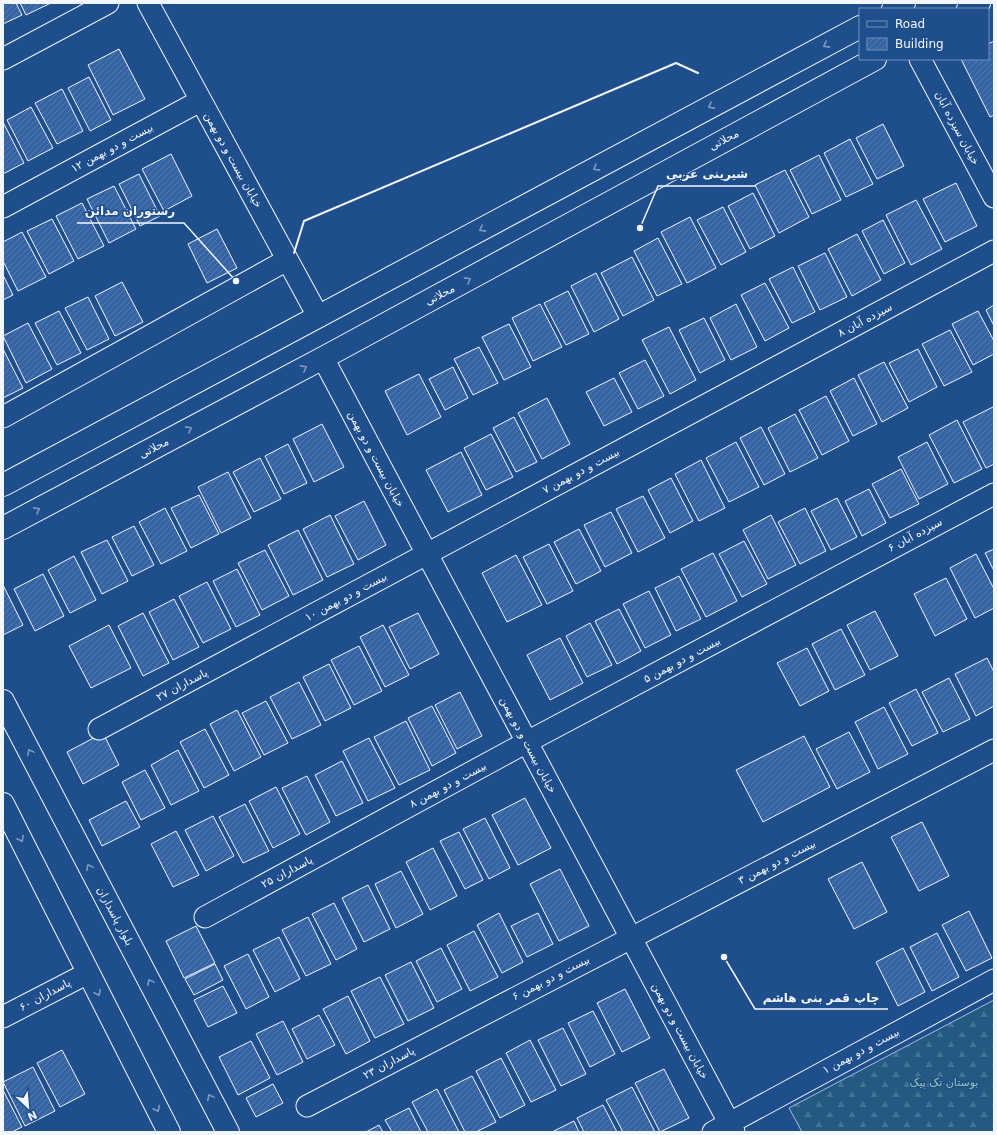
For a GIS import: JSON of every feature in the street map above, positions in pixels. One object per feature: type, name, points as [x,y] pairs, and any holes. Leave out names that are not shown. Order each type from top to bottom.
[{"type":"main road","points":[[970,8],[979,3]]},
{"type":"main road","points":[[3,485],[859,28]]},
{"type":"main road","name":"محلاتی","points":[[3,528],[323,358],[873,60]]},
{"type":"main road","points":[[3,472],[32,470]]},
{"type":"main road","name":"بلوار پاسداران","points":[[3,701],[228,1132]]},
{"type":"main road","points":[[3,804],[169,1132]]},
{"type":"street","points":[[3,59],[108,3]]},
{"type":"street","name":"خیابان بیست و دو بهمن","points":[[148,3],[318,316]]},
{"type":"street","name":"خیابان سیزده آبان","points":[[921,60],[994,196]]},
{"type":"street","name":"بیست و دو بهمن ۱۲","points":[[3,207],[200,100]]},
{"type":"street","name":"سیزده آبان ۸","points":[[736,388],[994,251]]},
{"type":"street","points":[[3,417],[287,260]]},
{"type":"street","name":"خیابان بیست و دو بهمن","points":[[323,358],[630,937],[725,1129]]},
{"type":"street","name":"بیست و دو بهمن ۷","points":[[426,553],[736,388]]},
{"type":"street","name":"سیزده آبان ۶","points":[[837,577],[994,494]]},
{"type":"street","name":"بیست و دو بهمن ۱۰","points":[[265,640],[426,553]]},
{"type":"street","name":"بیست و دو بهمن ۵","points":[[527,742],[837,577]]},
{"type":"street","name":"پاسداران ۲۷","points":[[99,729],[265,640]]},
{"type":"street","name":"بیست و دو بهمن ۸","points":[[368,828],[527,742]]},
{"type":"street","name":"بیست و دو بهمن ۳","points":[[630,937],[994,750]]},
{"type":"street","name":"پاسداران ۲۵","points":[[205,917],[368,828]]},
{"type":"street","name":"بیست و دو بهمن ۶","points":[[472,1020],[630,937]]},
{"type":"street","name":"پاسداران ۶۰","points":[[3,1017],[88,973]]},
{"type":"street","name":"بیست و دو بهمن ۱","points":[[725,1129],[994,980]]},
{"type":"street","name":"پاسداران ۲۳","points":[[306,1106],[472,1020]]},
{"type":"green space","name":"بوستان تک پیک","points":[[994,1000],[994,1132],[802,1132],[789,1108]]},
{"type":"building","points":[[3,3],[16,3],[22,15],[3,24]]},
{"type":"building","points":[[20,3],[51,3],[26,15]]},
{"type":"building","points":[[994,41],[994,115],[990,117],[962,60],[989,60],[989,44]]},
{"type":"building","points":[[119,49],[145,99],[113,115],[88,65]]},
{"type":"building","points":[[89,77],[111,120],[90,131],[68,88]]},
{"type":"building","points":[[62,89],[83,131],[57,144],[35,103]]},
{"type":"building","points":[[31,107],[53,148],[28,161],[7,120]]},
{"type":"building","points":[[3,122],[24,163],[3,174]]},
{"type":"building","points":[[883,124],[904,166],[877,179],[856,138]]},
{"type":"building","points":[[850,139],[873,184],[846,197],[824,153]]},
{"type":"building","points":[[171,154],[192,196],[164,211],[142,169]]},
{"type":"building","points":[[819,155],[841,200],[812,214],[790,170]]},
{"type":"building","points":[[785,170],[809,217],[779,233],[755,185]]},
{"type":"building","points":[[139,174],[160,216],[140,226],[119,184]]},
{"type":"building","points":[[956,183],[977,226],[945,242],[923,199]]},
{"type":"building","points":[[114,186],[136,229],[109,243],[87,199]]},
{"type":"building","points":[[753,193],[775,236],[750,249],[728,206]]},
{"type":"building","points":[[916,200],[942,249],[911,265],[886,215]]},
{"type":"building","points":[[82,203],[104,246],[78,259],[56,216]]},
{"type":"building","points":[[723,207],[746,252],[721,265],[697,220]]},
{"type":"building","points":[[690,217],[716,268],[687,283],[661,232]]},
{"type":"building","points":[[52,219],[74,261],[49,274],[27,231]]},
{"type":"building","points":[[883,220],[905,263],[884,274],[862,231]]},
{"type":"building","points":[[217,229],[237,268],[207,283],[188,244]]},
{"type":"building","points":[[22,232],[46,277],[18,291],[3,261],[3,242]]},
{"type":"building","points":[[857,234],[881,280],[852,296],[828,249]]},
{"type":"building","points":[[658,238],[682,284],[657,296],[634,251]]},
{"type":"building","points":[[825,253],[847,297],[820,310],[798,266]]},
{"type":"building","points":[[632,257],[654,300],[623,316],[601,273]]},
{"type":"building","points":[[793,267],[815,312],[792,323],[769,279]]},
{"type":"building","points":[[596,273],[619,319],[594,332],[571,286]]},
{"type":"building","points":[[3,275],[13,295],[3,300]]},
{"type":"building","points":[[122,282],[143,322],[115,336],[95,296]]},
{"type":"building","points":[[765,283],[789,328],[765,341],[741,295]]},
{"type":"building","points":[[568,291],[589,334],[566,345],[544,303]]},
{"type":"building","points":[[88,297],[109,339],[87,350],[65,308]]},
{"type":"building","points":[[540,304],[562,347],[533,361],[512,318]]},
{"type":"building","points":[[736,304],[757,347],[731,360],[710,318]]},
{"type":"building","points":[[994,305],[994,326],[986,310]]},
{"type":"building","points":[[59,311],[81,353],[57,365],[35,323]]},
{"type":"building","points":[[978,311],[994,341],[994,354],[973,365],[952,324]]},
{"type":"building","points":[[704,318],[725,360],[700,373],[679,330]]},
{"type":"building","points":[[28,323],[52,369],[26,383],[3,336]]},
{"type":"building","points":[[509,324],[531,367],[504,380],[482,337]]},
{"type":"building","points":[[669,327],[696,380],[670,394],[642,340]]},
{"type":"building","points":[[950,330],[972,372],[944,386],[922,344]]},
{"type":"building","points":[[479,347],[498,383],[473,395],[454,359]]},
{"type":"building","points":[[3,349],[23,388],[3,398]]},
{"type":"building","points":[[918,349],[937,387],[909,402],[889,363]]},
{"type":"building","points":[[645,360],[664,396],[638,409],[619,373]]},
{"type":"building","points":[[884,362],[908,408],[882,422],[858,375]]},
{"type":"building","points":[[453,367],[468,398],[445,410],[429,379]]},
{"type":"building","points":[[419,374],[441,417],[407,435],[385,391]]},
{"type":"building","points":[[614,378],[632,412],[604,426],[586,392]]},
{"type":"building","points":[[854,378],[877,424],[853,436],[830,391]]},
{"type":"building","points":[[826,396],[849,441],[822,455],[799,410]]},
{"type":"building","points":[[547,398],[570,444],[542,459],[518,413]]},
{"type":"building","points":[[993,407],[994,464],[986,468],[963,422]]},
{"type":"building","points":[[795,414],[818,458],[790,472],[768,428]]},
{"type":"building","points":[[514,417],[537,462],[516,472],[493,428]]},
{"type":"building","points":[[957,420],[982,469],[954,483],[929,435]]},
{"type":"building","points":[[322,424],[344,467],[314,482],[293,439]]},
{"type":"building","points":[[761,427],[785,474],[764,485],[740,438]]},
{"type":"building","points":[[491,434],[513,477],[486,490],[464,448]]},
{"type":"building","points":[[736,442],[759,487],[729,502],[706,458]]},
{"type":"building","points":[[927,442],[948,484],[919,499],[898,457]]},
{"type":"building","points":[[288,444],[307,483],[284,494],[265,456]]},
{"type":"building","points":[[461,452],[482,495],[448,512],[426,470]]},
{"type":"building","points":[[260,458],[281,499],[254,512],[233,472]]},
{"type":"building","points":[[701,460],[725,508],[699,521],[675,474]]},
{"type":"building","points":[[901,469],[919,504],[890,518],[872,484]]},
{"type":"building","points":[[228,472],[251,518],[221,533],[198,487]]},
{"type":"building","points":[[671,478],[693,521],[670,533],[648,490]]},
{"type":"building","points":[[869,489],[886,523],[862,536],[845,501]]},
{"type":"building","points":[[199,495],[219,534],[191,548],[171,508]]},
{"type":"building","points":[[643,496],[665,538],[638,552],[616,509]]},
{"type":"building","points":[[837,498],[857,537],[831,550],[811,511]]},
{"type":"building","points":[[364,501],[386,545],[358,560],[335,516]]},
{"type":"building","points":[[165,508],[187,551],[161,564],[139,522]]},
{"type":"building","points":[[805,508],[826,551],[800,564],[778,522]]},
{"type":"building","points":[[611,512],[632,553],[605,567],[584,525]]},
{"type":"building","points":[[330,515],[354,564],[327,577],[303,529]]},
{"type":"building","points":[[771,515],[796,565],[768,579],[743,530]]},
{"type":"building","points":[[134,526],[154,565],[132,576],[112,537]]},
{"type":"building","points":[[579,529],[601,571],[576,584],[554,542]]},
{"type":"building","points":[[298,530],[323,580],[293,595],[268,545]]},
{"type":"building","points":[[107,540],[128,581],[102,594],[81,552]]},
{"type":"building","points":[[744,541],[767,584],[742,597],[719,554]]},
{"type":"building","points":[[549,544],[573,591],[547,604],[523,557]]},
{"type":"building","points":[[994,549],[994,571],[985,553]]},
{"type":"building","points":[[265,550],[289,596],[262,610],[238,563]]},
{"type":"building","points":[[713,553],[737,601],[706,617],[681,569]]},
{"type":"building","points":[[976,554],[994,589],[994,608],[975,618],[950,568]]},
{"type":"building","points":[[516,555],[542,605],[507,622],[482,573]]},
{"type":"building","points":[[74,556],[96,600],[70,613],[48,570]]},
{"type":"building","points":[[237,569],[260,615],[236,627],[213,581]]},
{"type":"building","points":[[43,574],[64,616],[35,631],[14,589]]},
{"type":"building","points":[[679,576],[701,619],[676,631],[655,588]]},
{"type":"building","points":[[946,578],[967,619],[935,636],[914,594]]},
{"type":"building","points":[[207,582],[231,629],[203,643],[179,596]]},
{"type":"building","points":[[3,585],[23,625],[3,635]]},
{"type":"building","points":[[649,591],[671,635],[645,648],[623,604]]},
{"type":"building","points":[[174,599],[199,647],[173,660],[149,612]]},
{"type":"building","points":[[619,609],[641,651],[617,664],[595,621]]},
{"type":"building","points":[[875,611],[898,656],[870,670],[847,625]]},
{"type":"building","points":[[143,613],[169,663],[143,676],[118,626]]},
{"type":"building","points":[[418,613],[439,654],[410,669],[389,627]]},
{"type":"building","points":[[590,623],[612,665],[587,677],[566,636]]},
{"type":"building","points":[[109,625],[131,668],[91,688],[69,646]]},
{"type":"building","points":[[383,625],[409,675],[385,687],[360,637]]},
{"type":"building","points":[[841,629],[865,675],[835,690],[812,644]]},
{"type":"building","points":[[560,638],[583,683],[550,700],[527,655]]},
{"type":"building","points":[[359,646],[382,691],[354,705],[331,660]]},
{"type":"building","points":[[807,648],[829,691],[800,706],[777,663]]},
{"type":"building","points":[[987,658],[994,672],[994,706],[976,716],[955,674]]},
{"type":"building","points":[[329,664],[351,708],[325,721],[303,677]]},
{"type":"building","points":[[949,678],[970,719],[943,732],[922,692]]},
{"type":"building","points":[[299,682],[321,725],[292,739],[270,697]]},
{"type":"building","points":[[916,689],[938,733],[912,746],[889,703]]},
{"type":"building","points":[[460,692],[482,736],[457,749],[435,705]]},
{"type":"building","points":[[266,701],[288,743],[264,755],[242,713]]},
{"type":"building","points":[[432,706],[456,753],[432,766],[408,718]]},
{"type":"building","points":[[884,707],[908,754],[878,769],[855,722]]},
{"type":"building","points":[[237,710],[261,757],[234,771],[210,724]]},
{"type":"building","points":[[406,721],[430,770],[399,785],[374,737]]},
{"type":"building","points":[[205,729],[229,775],[204,788],[180,742]]},
{"type":"building","points":[[849,732],[870,772],[837,789],[816,749]]},
{"type":"building","points":[[103,733],[119,765],[83,784],[67,752]]},
{"type":"building","points":[[804,736],[830,787],[763,822],[736,770]]},
{"type":"building","points":[[369,738],[395,788],[368,801],[343,751]]},
{"type":"building","points":[[178,750],[199,791],[171,805],[151,765]]},
{"type":"building","points":[[342,761],[363,803],[336,816],[315,775]]},
{"type":"building","points":[[145,770],[165,808],[141,820],[122,782]]},
{"type":"building","points":[[307,776],[330,822],[306,835],[282,788]]},
{"type":"building","points":[[276,787],[300,834],[273,848],[249,801]]},
{"type":"building","points":[[525,798],[551,848],[518,865],[492,815]]},
{"type":"building","points":[[126,801],[140,827],[102,846],[89,820]]},
{"type":"building","points":[[245,804],[269,851],[243,863],[219,817]]},
{"type":"building","points":[[213,816],[234,856],[206,871],[185,830]]},
{"type":"building","points":[[485,818],[510,868],[489,879],[463,829]]},
{"type":"building","points":[[922,822],[949,876],[919,891],[891,837]]},
{"type":"building","points":[[176,831],[199,875],[173,887],[151,844]]},
{"type":"building","points":[[459,832],[483,880],[465,889],[440,841]]},
{"type":"building","points":[[433,848],[457,896],[430,910],[406,862]]},
{"type":"building","points":[[862,862],[887,912],[854,929],[828,879]]},
{"type":"building","points":[[560,869],[589,926],[559,941],[530,884]]},
{"type":"building","points":[[401,871],[423,914],[396,928],[375,884]]},
{"type":"building","points":[[368,885],[390,929],[364,942],[342,898]]},
{"type":"building","points":[[334,903],[357,949],[336,960],[312,914]]},
{"type":"building","points":[[969,911],[992,958],[966,971],[942,925]]},
{"type":"building","points":[[499,913],[523,962],[502,973],[477,925]]},
{"type":"building","points":[[538,913],[553,944],[527,957],[511,926]]},
{"type":"building","points":[[308,917],[331,964],[306,976],[282,930]]},
{"type":"building","points":[[196,926],[215,963],[184,978],[166,941]]},
{"type":"building","points":[[474,931],[498,977],[470,991],[447,945]]},
{"type":"building","points":[[937,933],[959,977],[932,991],[910,947]]},
{"type":"building","points":[[279,937],[300,979],[275,992],[253,950]]},
{"type":"building","points":[[441,948],[462,989],[437,1002],[416,961]]},
{"type":"building","points":[[903,948],[925,992],[898,1006],[876,962]]},
{"type":"building","points":[[248,954],[269,997],[246,1009],[224,966]]},
{"type":"building","points":[[411,962],[434,1008],[408,1021],[385,975]]},
{"type":"building","points":[[215,964],[223,980],[194,995],[185,979]]},
{"type":"building","points":[[380,977],[404,1024],[375,1038],[351,991]]},
{"type":"building","points":[[223,986],[237,1013],[208,1027],[194,1000]]},
{"type":"building","points":[[625,989],[650,1038],[622,1052],[597,1003]]},
{"type":"building","points":[[348,996],[370,1041],[346,1054],[323,1009]]},
{"type":"building","points":[[593,1011],[615,1054],[590,1067],[568,1023]]},
{"type":"building","points":[[319,1015],[335,1045],[307,1059],[292,1029]]},
{"type":"building","points":[[283,1021],[303,1062],[277,1075],[256,1034]]},
{"type":"building","points":[[563,1028],[586,1074],[561,1086],[538,1040]]},
{"type":"building","points":[[530,1040],[556,1090],[531,1102],[506,1053]]},
{"type":"building","points":[[251,1041],[270,1078],[238,1095],[219,1057]]},
{"type":"building","points":[[62,1050],[85,1094],[60,1107],[37,1063]]},
{"type":"building","points":[[501,1058],[525,1105],[500,1118],[476,1071]]},
{"type":"building","points":[[33,1067],[55,1111],[25,1126],[3,1082]]},
{"type":"building","points":[[664,1069],[689,1118],[660,1132],[635,1083]]},
{"type":"building","points":[[472,1076],[496,1122],[476,1132],[465,1132],[444,1090]]},
{"type":"building","points":[[273,1084],[283,1103],[256,1117],[246,1098]]},
{"type":"building","points":[[632,1087],[655,1132],[623,1132],[606,1100]]},
{"type":"building","points":[[437,1089],[459,1132],[428,1132],[412,1102]]},
{"type":"building","points":[[3,1090],[22,1127],[12,1132],[3,1132]]},
{"type":"building","points":[[603,1105],[617,1132],[584,1132],[577,1118]]},
{"type":"building","points":[[409,1108],[421,1132],[392,1132],[385,1120]]},
{"type":"building","points":[[574,1121],[579,1132],[552,1132]]},
{"type":"building","points":[[379,1125],[383,1132],[366,1132]]},
{"type":"wall","points":[[294,253],[304,221],[676,63],[698,73]]},
{"type":"place","name":"شیرینی عربی","points":[[640,228]]},
{"type":"place","name":"رستوران مدائن","points":[[236,281]]},
{"type":"place","name":"چاپ قمر بنی هاشم","points":[[724,957]]}]
